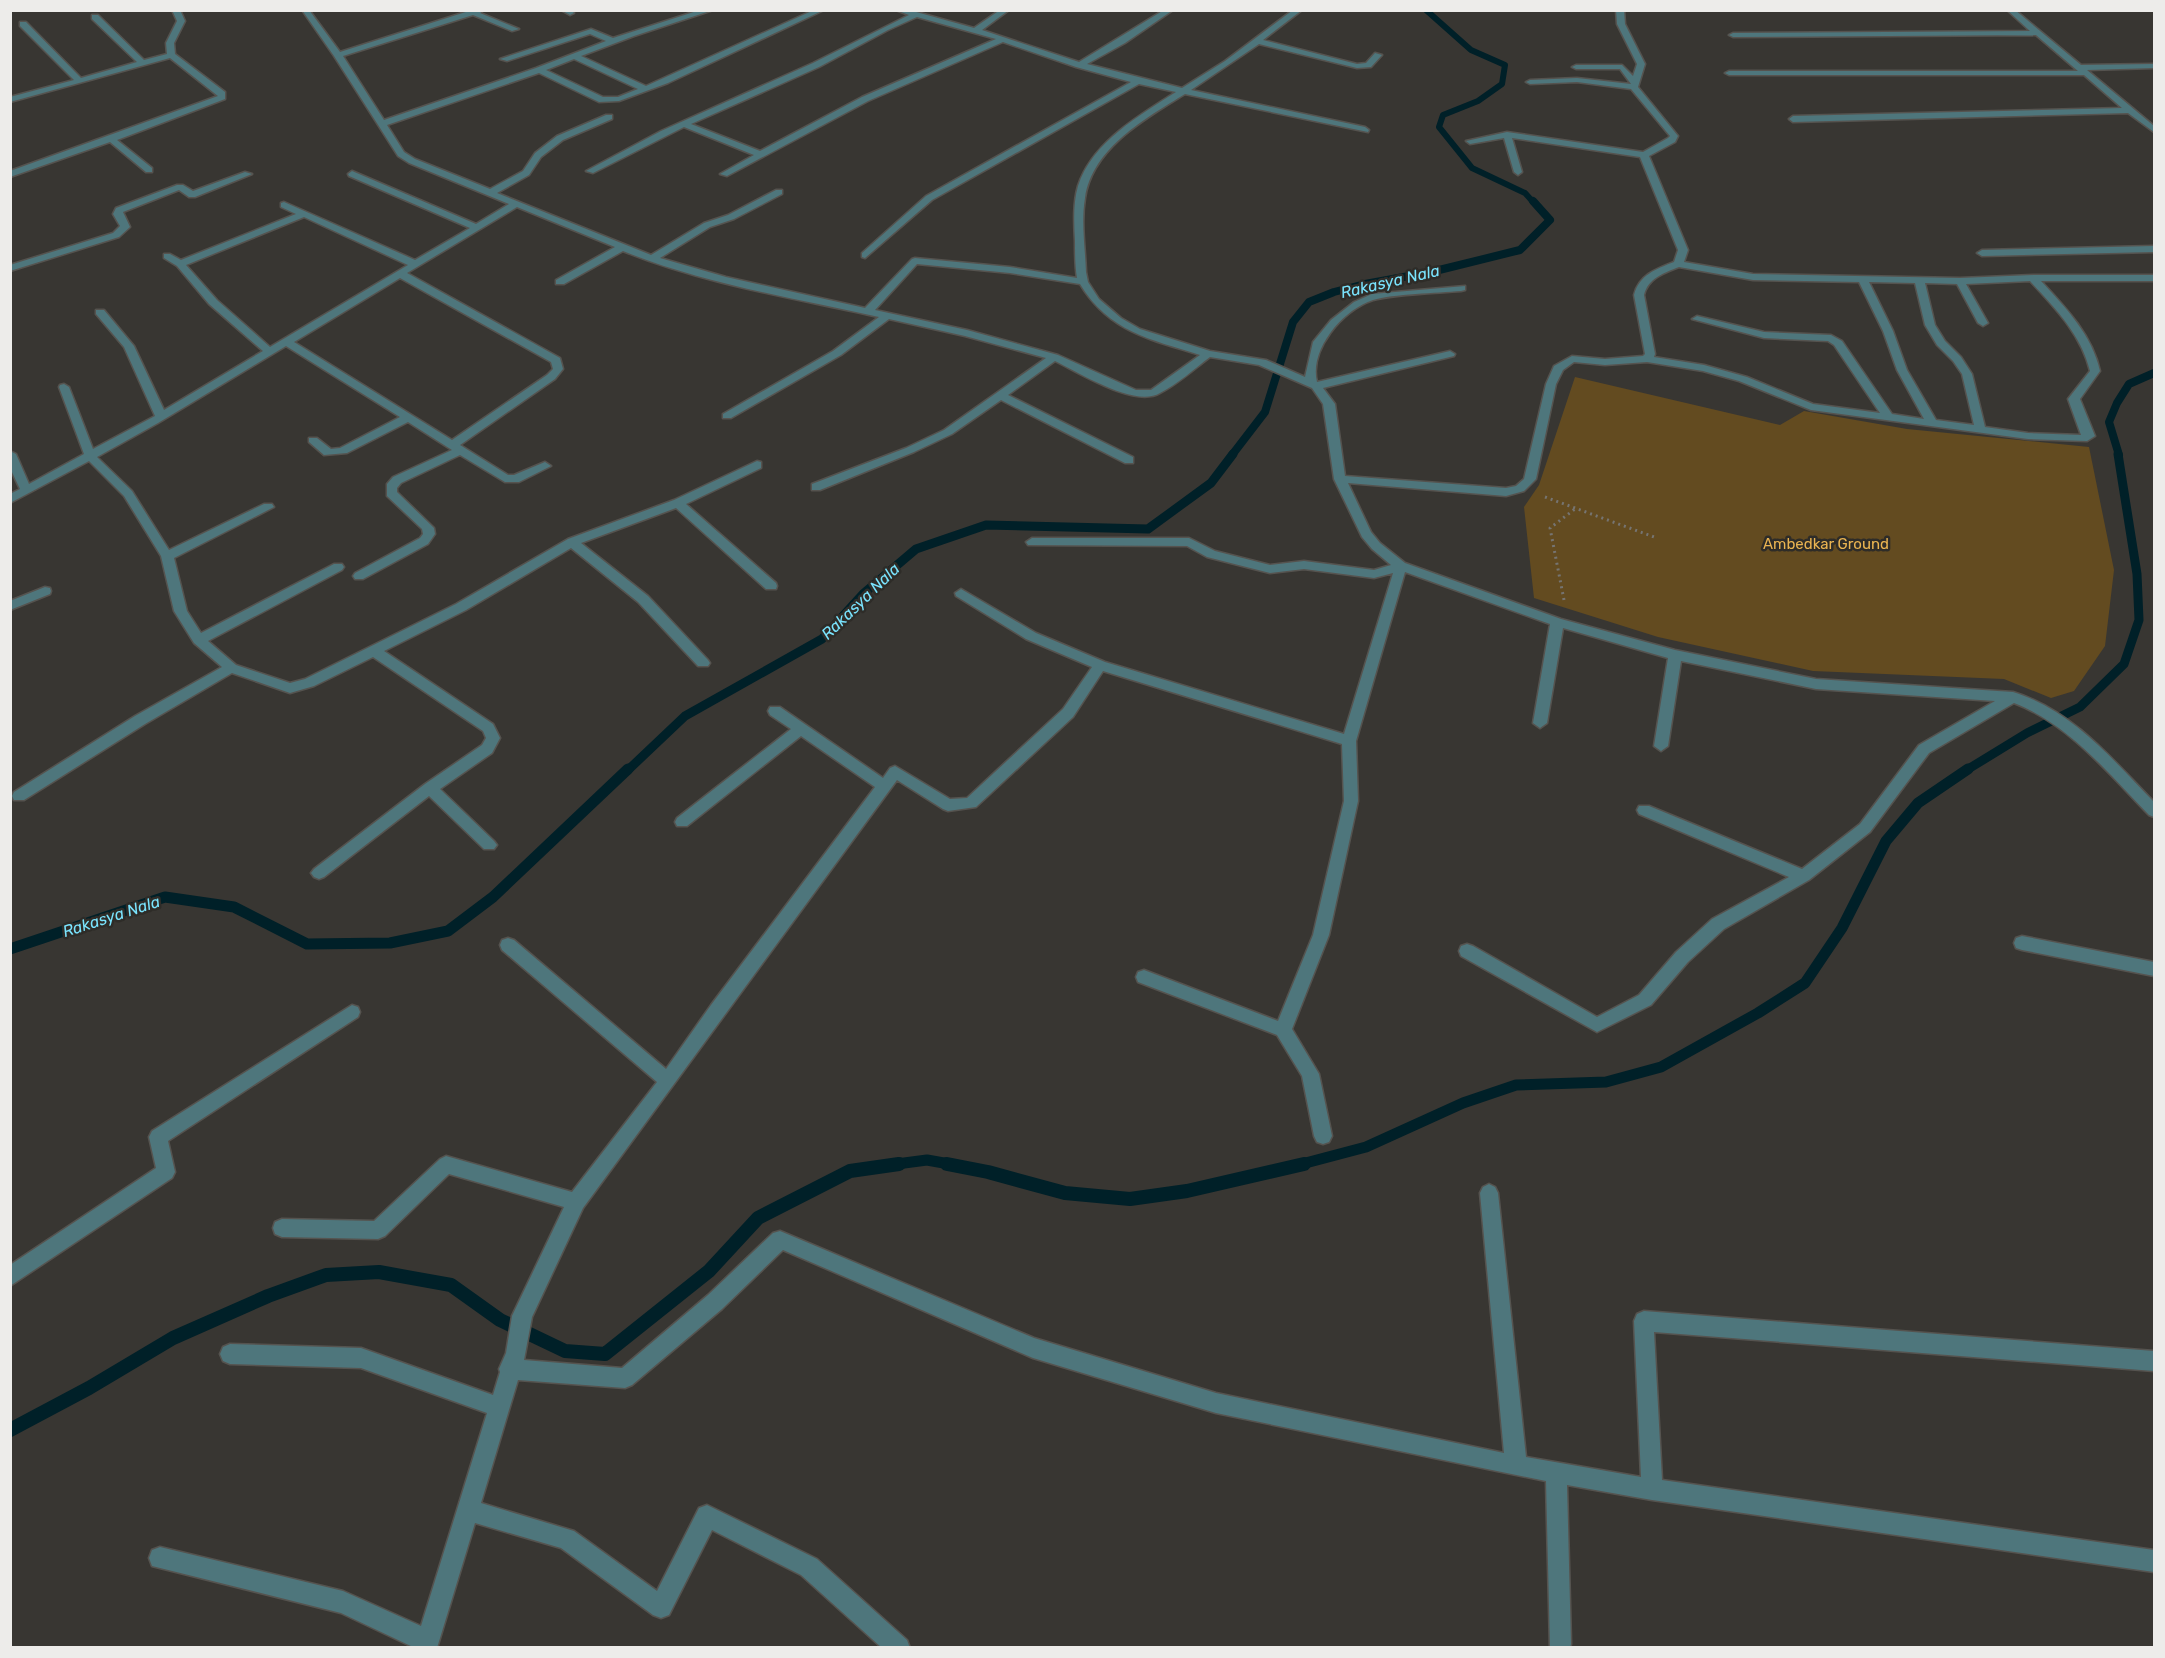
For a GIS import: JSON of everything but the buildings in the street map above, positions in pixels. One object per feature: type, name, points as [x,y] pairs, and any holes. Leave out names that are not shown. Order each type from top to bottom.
[{"type":"street","points":[[10,174],[222,97],[222,94],[171,56],[170,43],[181,21],[176,10]]},
{"type":"street","points":[[381,124],[539,70],[612,41],[710,10]]},
{"type":"street","points":[[539,70],[602,99],[619,99],[821,10]]},
{"type":"street","points":[[976,30],[1006,10]]},
{"type":"street","points":[[1079,65],[1170,10]]},
{"type":"street","points":[[1299,10],[1268,31],[1258,41],[1125,131],[1094,164],[1083,183],[1080,204],[1083,282],[1095,302],[1116,320],[1136,331],[1208,354],[1272,366],[1310,384],[1329,404],[1340,479],[1366,534],[1376,546],[1401,566],[1563,623],[1675,655],[1816,684],[2013,697],[2040,707],[2069,729],[2154,811]]},
{"type":"street","points":[[2010,10],[2080,71],[2154,130]]},
{"type":"street","points":[[306,11],[338,55],[401,154],[411,161],[652,259],[724,280],[967,333],[1054,357],[1133,393],[1145,395],[1155,392],[1208,354]]},
{"type":"street","points":[[338,55],[477,12],[515,29]]},
{"type":"street","points":[[590,171],[684,124],[806,70],[885,28],[907,12],[976,30],[1079,65],[1138,81],[1365,130]]},
{"type":"street","points":[[1617,12],[1641,64],[1634,84]]},
{"type":"street","points":[[95,17],[143,63]]},
{"type":"street","points":[[23,24],[80,81]]},
{"type":"street","points":[[504,59],[591,31],[612,41]]},
{"type":"street","points":[[1733,35],[2037,33]]},
{"type":"street","points":[[724,174],[908,79],[1003,39]]},
{"type":"street","points":[[1258,41],[1357,66],[1368,65],[1378,55]]},
{"type":"street","points":[[10,100],[171,56]]},
{"type":"street","points":[[574,56],[646,88]]},
{"type":"street","points":[[1729,73],[2080,71],[2154,66]]},
{"type":"street","points":[[1470,141],[1507,135],[1644,155],[1672,140],[1674,136],[1622,68],[1576,67]]},
{"type":"street","points":[[1530,82],[1591,80],[1634,84]]},
{"type":"street","points":[[866,255],[929,198],[1138,81]]},
{"type":"street","points":[[1793,119],[2130,110]]},
{"type":"street","points":[[490,194],[526,173],[538,155],[554,142],[609,117]]},
{"type":"street","points":[[684,124],[760,154]]},
{"type":"street","points":[[1507,135],[1518,172]]},
{"type":"street","points":[[111,139],[149,170]]},
{"type":"street","points":[[1644,155],[1683,250],[1678,264]]},
{"type":"street","points":[[10,268],[116,235],[125,227],[118,214],[119,210],[127,205],[180,187],[192,195],[249,174]]},
{"type":"street","points":[[352,174],[478,228]]},
{"type":"street","points":[[652,259],[707,225],[725,220],[779,192]]},
{"type":"street","points":[[10,499],[161,416],[516,204]]},
{"type":"street","points":[[284,205],[417,265]]},
{"type":"street","points":[[180,264],[304,214]]},
{"type":"street","points":[[560,282],[622,247]]},
{"type":"street","points":[[1983,253],[2154,249]]},
{"type":"street","points":[[167,256],[180,264],[213,302],[270,352]]},
{"type":"street","points":[[867,312],[915,261],[1010,270],[1083,282]]},
{"type":"street","points":[[1647,359],[1651,350],[1639,295],[1640,287],[1644,280],[1678,264],[1753,277],[1960,281],[2033,278],[2154,278]]},
{"type":"street","points":[[359,576],[424,541],[429,534],[428,528],[391,493],[391,487],[398,480],[457,447],[551,377],[558,369],[556,360],[401,274]]},
{"type":"street","points":[[1340,479],[1506,492],[1526,486],[1530,479],[1551,384],[1558,368],[1572,359],[1605,362],[1647,359],[1704,368],[1743,379],[1811,407],[1980,430],[2083,439],[2089,436],[2074,399],[2095,370],[2093,356],[2059,308],[2033,278]]},
{"type":"street","points":[[1862,279],[1888,331],[1899,364],[1932,423]]},
{"type":"street","points":[[1919,280],[1930,325],[1941,343],[1957,359],[1967,374],[1980,430]]},
{"type":"street","points":[[1960,281],[1983,323]]},
{"type":"street","points":[[1310,384],[1317,343],[1352,307],[1362,300],[1461,288]]},
{"type":"street","points":[[100,312],[129,346],[161,416]]},
{"type":"street","points":[[727,416],[837,352],[887,316]]},
{"type":"street","points":[[1697,319],[1764,335],[1830,338],[1838,343],[1889,418]]},
{"type":"street","points":[[287,342],[505,478],[515,479],[545,466]]},
{"type":"street","points":[[1310,384],[1450,354]]},
{"type":"street","points":[[816,487],[910,450],[948,432],[1054,357]]},
{"type":"street","points":[[64,387],[90,456],[128,494],[167,556],[181,611],[199,640],[231,668],[290,688],[309,683],[461,607],[572,542],[678,503],[757,465]]},
{"type":"street","points":[[1000,395],[1129,460]]},
{"type":"street","points":[[313,440],[328,453],[343,451],[409,417]]},
{"type":"street","points":[[10,454],[26,490]]},
{"type":"street","points":[[678,503],[771,586]]},
{"type":"street","points":[[167,556],[268,507]]},
{"type":"street","points":[[572,542],[643,599],[704,663]]},
{"type":"street","points":[[1032,542],[1189,542],[1211,554],[1269,569],[1304,565],[1374,574],[1401,566]]},
{"type":"street","points":[[1283,1030],[1321,935],[1351,801],[1349,741],[1401,566]]},
{"type":"street","points":[[199,640],[338,567]]},
{"type":"street","points":[[10,606],[45,591]]},
{"type":"street","points":[[961,593],[1031,636],[1100,665],[1349,741]]},
{"type":"street","points":[[1540,723],[1563,623]]},
{"type":"street","points":[[320,873],[430,788],[487,749],[492,738],[488,728],[374,651]]},
{"type":"street","points":[[1661,746],[1675,655]]},
{"type":"street","points":[[160,1558],[343,1602],[427,1644],[513,1361],[522,1316],[576,1202],[895,772],[948,805],[971,803],[1068,713],[1100,665]]},
{"type":"street","points":[[19,796],[140,720],[231,668]]},
{"type":"street","points":[[1467,951],[1597,1025],[1645,1000],[1682,957],[1718,924],[1804,876],[1865,828],[1924,749],[2013,697]]},
{"type":"street","points":[[776,711],[884,786]]},
{"type":"street","points":[[682,822],[801,729]]},
{"type":"street","points":[[430,788],[489,845]]},
{"type":"street","points":[[1644,810],[1804,876]]},
{"type":"street","points":[[2022,943],[2154,969]]},
{"type":"street","points":[[508,945],[668,1081]]},
{"type":"street","points":[[1144,977],[1283,1030],[1310,1074],[1323,1136]]},
{"type":"street","points":[[10,1277],[166,1172],[158,1137],[352,1012]]},
{"type":"street","points":[[282,1228],[378,1230],[446,1165],[576,1202]]},
{"type":"street","points":[[1489,1193],[1516,1466]]},
{"type":"street","points":[[513,1361],[625,1378],[715,1302],[780,1240],[1033,1348],[1216,1403],[1556,1473],[1652,1489],[2154,1561]]},
{"type":"street","points":[[1652,1489],[1644,1321],[2154,1361]]},
{"type":"street","points":[[230,1354],[361,1358],[498,1407]]},
{"type":"street","points":[[1556,1473],[1560,1644]]},
{"type":"street","points":[[468,1510],[566,1539],[661,1607],[706,1516],[809,1567],[899,1647]]},
{"type":"path","points":[[1522,488],[1654,537]]},
{"type":"path","points":[[1563,623],[1550,528],[1575,508]]},
{"type":"green space","name":"Ambedkar Ground","points":[[1575,377],[1780,425],[1804,411],[1907,429],[2089,447],[2114,570],[2105,646],[2074,691],[2051,698],[2004,679],[1813,671],[1658,637],[1534,598],[1524,507],[1539,485]]},
{"type":"waterway","name":"Rakasya Nala","points":[[1426,10],[1471,50],[1505,65],[1502,84],[1478,101],[1443,115],[1439,127],[1472,168],[1525,193],[1534,203]]},
{"type":"waterway","name":"Rakasya Nala","points":[[1232,455],[1265,412],[1293,322],[1309,302],[1334,292],[1365,284],[1431,272],[1520,250],[1550,220],[1533,201]]},
{"type":"waterway","points":[[2119,455],[2109,422],[2117,403],[2129,384],[2154,373]]},
{"type":"waterway","name":"Rakasya Nala","points":[[627,771],[685,716],[822,639],[863,594],[916,549],[986,525],[1148,529],[1211,483],[1233,454]]},
{"type":"waterway","points":[[1966,771],[2027,733],[2080,707],[2124,664],[2139,620],[2137,574],[2118,454]]},
{"type":"waterway","name":"Rakasya Nala","points":[[10,949],[165,897],[234,907],[307,944],[390,943],[448,931],[493,897],[628,769]]},
{"type":"waterway","points":[[1298,1165],[1366,1147],[1463,1103],[1516,1085],[1606,1082],[1661,1067],[1758,1013],[1805,983],[1842,928],[1886,841],[1918,803],[1966,771]]},
{"type":"waterway","points":[[889,1165],[927,1160],[955,1165]]},
{"type":"waterway","points":[[10,1430],[89,1388],[173,1338],[268,1296],[326,1275],[379,1272],[451,1285],[500,1320],[565,1351],[605,1354],[709,1271],[758,1218],[850,1171],[899,1164]]},
{"type":"waterway","points":[[947,1164],[988,1172],[1065,1193],[1130,1199],[1187,1191],[1304,1164]]}]
